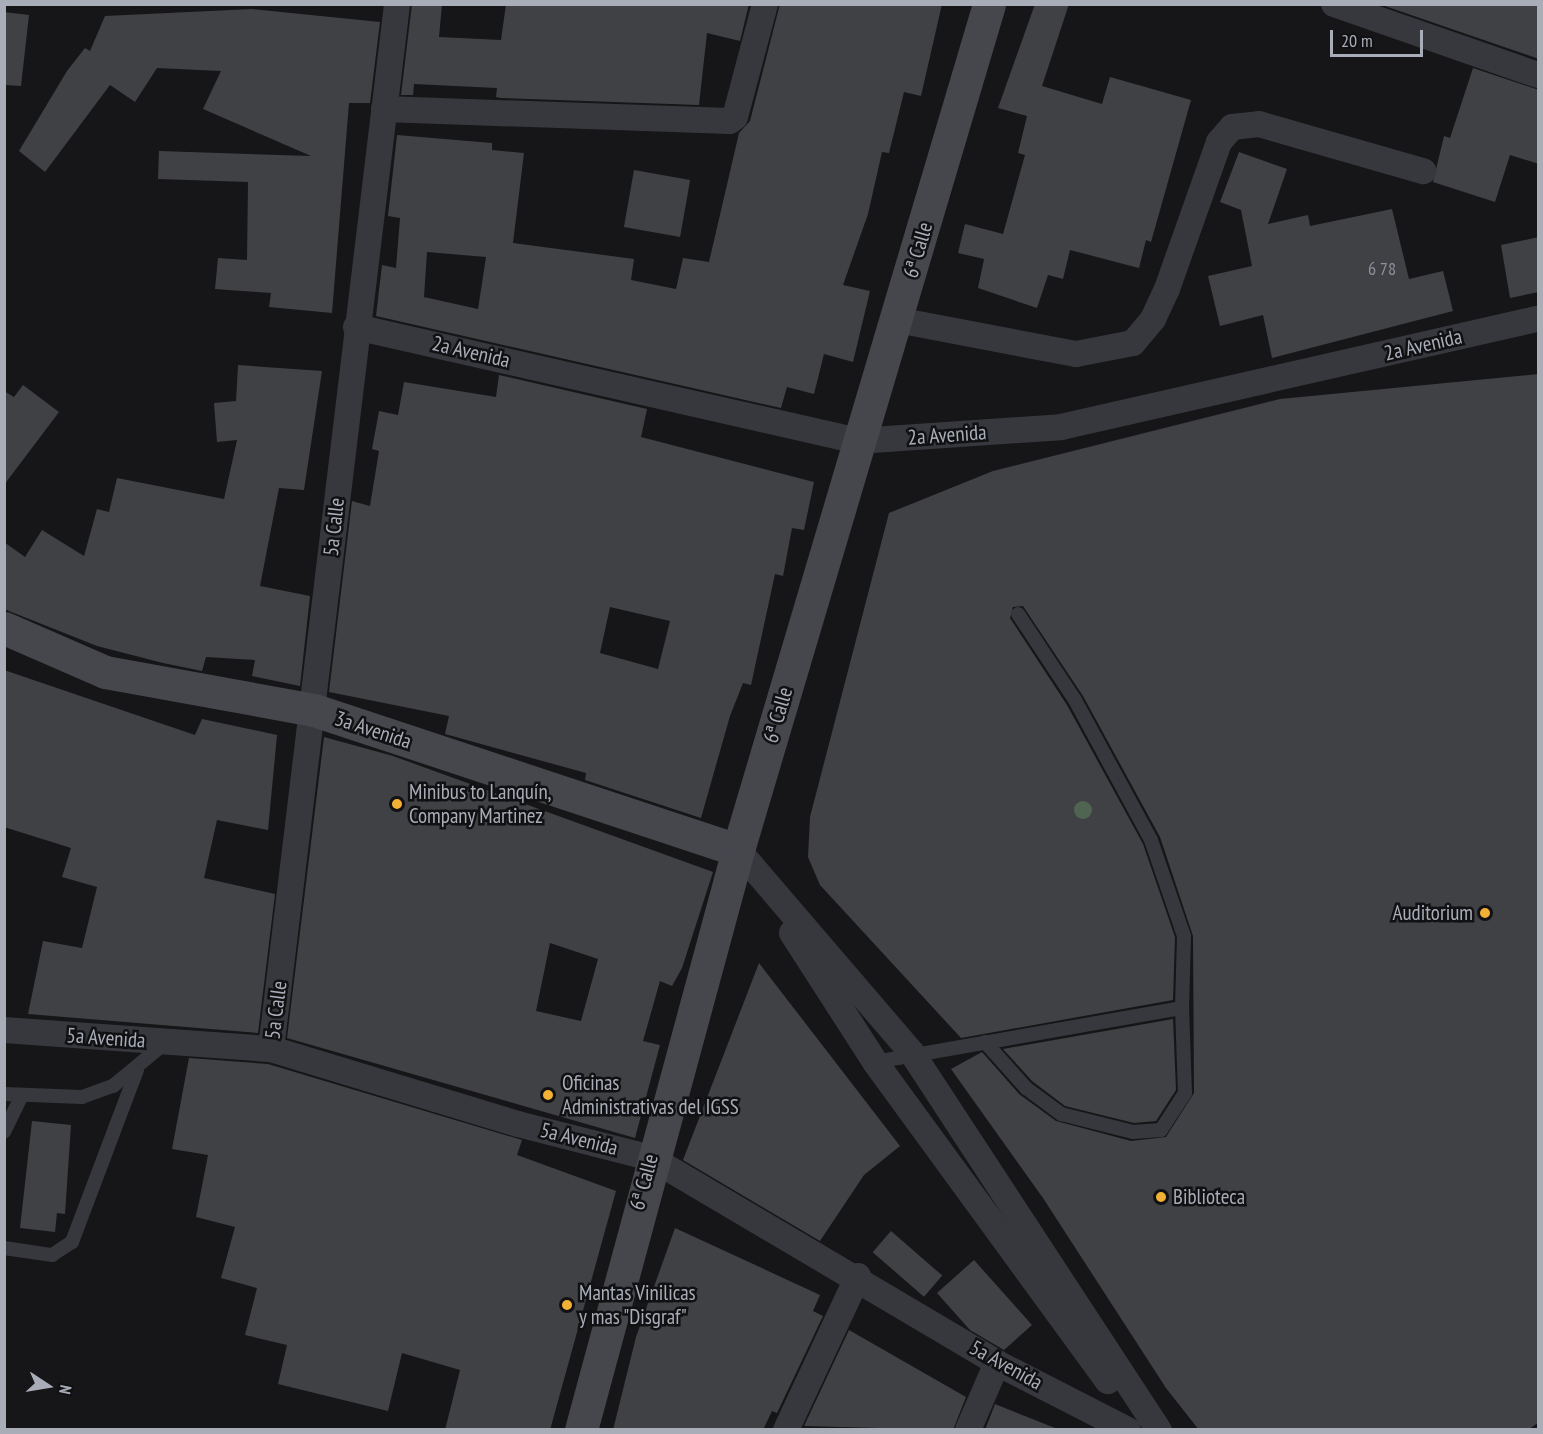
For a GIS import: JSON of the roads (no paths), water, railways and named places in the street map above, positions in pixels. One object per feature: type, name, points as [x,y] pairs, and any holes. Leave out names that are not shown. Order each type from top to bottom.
[{"type":"main road","name":"6ª Calle","points":[[580,1430],[651,1158],[738,850],[989,4]]},
{"type":"main road","name":"3a Avenida","points":[[4,628],[105,672],[314,710],[738,850]]},
{"type":"street","name":"5a Calle","points":[[271,1050],[314,710],[356,327],[397,4]]},
{"type":"street","points":[[384,109],[730,120],[735,117],[765,4]]},
{"type":"street","points":[[1334,4],[1539,75]]},
{"type":"street","points":[[897,320],[1076,354],[1132,343],[1153,320],[1167,289],[1219,142],[1232,127],[1258,124],[1423,171]]},
{"type":"street","name":"2a Avenida","points":[[356,327],[858,441],[1061,427],[1539,319]]},
{"type":"street","points":[[738,850],[912,1053],[1159,1430]]},
{"type":"street","points":[[738,850],[875,1062],[1143,1430]]},
{"type":"street","name":"5a Avenida","points":[[4,1030],[271,1050],[518,1124],[651,1158],[858,1276],[997,1362],[1128,1430]]},
{"type":"street","points":[[786,1430],[858,1276]]},
{"type":"street","points":[[968,1430],[997,1362]]},
{"type":"lane","points":[[985,1042],[1026,1088],[1061,1114],[1133,1132],[1161,1131],[1185,1093],[1182,1008],[1184,936],[1151,840],[1075,700],[1018,614]]},
{"type":"lane","points":[[875,1062],[912,1053],[1182,1008]]},
{"type":"lane","points":[[4,1094],[82,1097],[137,1070],[165,1043]]},
{"type":"lane","points":[[4,1248],[52,1255],[72,1242],[137,1070]]},
{"type":"lane","points":[[4,1132],[22,1095]]},
{"type":"place","name":"Minibus to Lanquín, Company Martinez","points":[[397,804]]},
{"type":"place","name":"Auditorium","points":[[1485,913]]},
{"type":"place","name":"Oficinas Administrativas del IGSS","points":[[548,1095]]},
{"type":"place","name":"Biblioteca","points":[[1161,1197]]},
{"type":"place","name":"Mantas Vinilicas y mas \"Disgraf\"","points":[[567,1305]]}]
